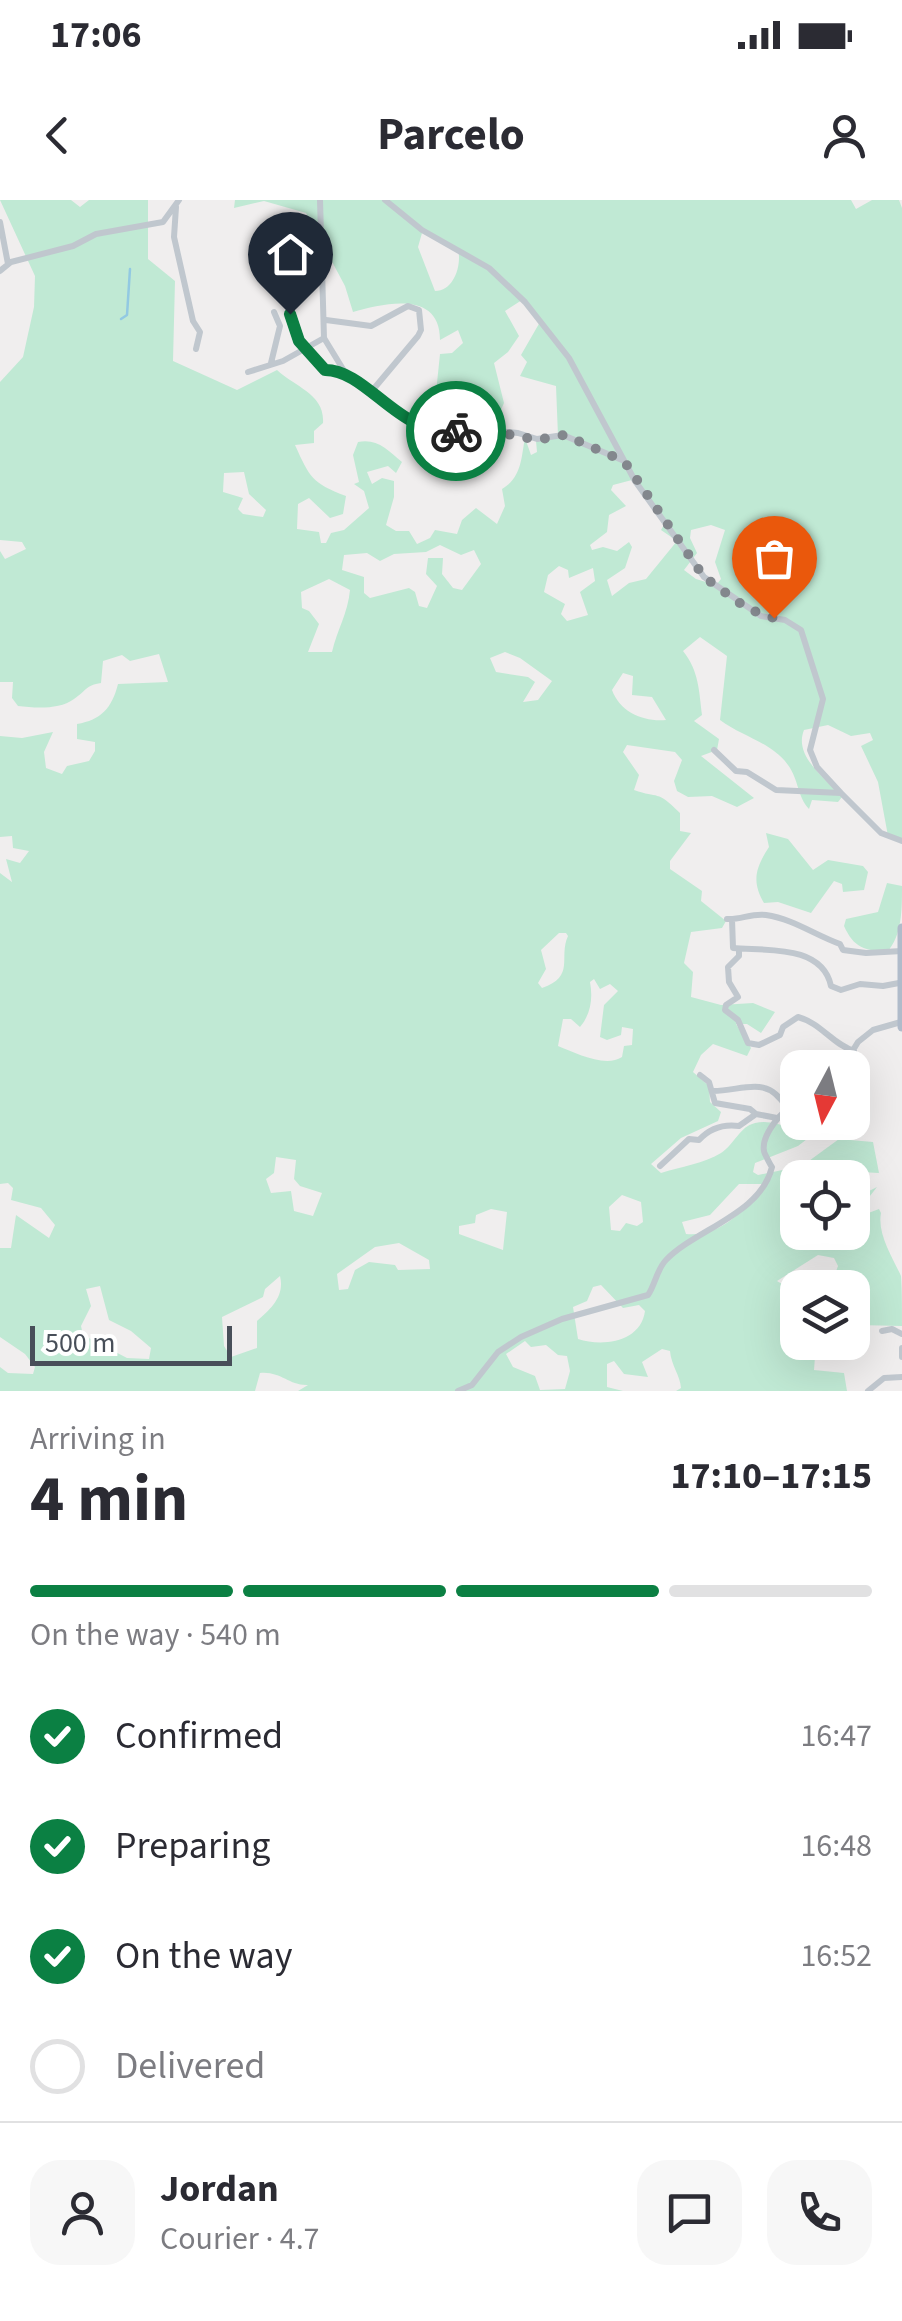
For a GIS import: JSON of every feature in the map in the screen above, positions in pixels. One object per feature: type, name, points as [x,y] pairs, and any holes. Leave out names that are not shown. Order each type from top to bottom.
[{"type":"main road","points":[[902,928],[902,1024]]},
{"type":"street","points":[[320,200],[324,338],[343,370],[392,411],[441,433],[486,430],[537,440],[564,435],[624,461]]},
{"type":"street","points":[[385,200],[422,230],[469,255],[511,286],[568,358],[624,461],[704,577],[748,609],[785,620],[805,634],[822,699],[810,750],[817,767],[882,832],[902,840]]},
{"type":"street","points":[[0,271],[8,264],[74,246],[96,234],[162,222],[178,203]]},
{"type":"street","points":[[178,203],[173,232],[193,321],[199,328],[196,349]]},
{"type":"street","points":[[0,222],[8,264]]},
{"type":"street","points":[[292,300],[290,314],[305,348],[325,370],[343,370]]},
{"type":"street","points":[[325,319],[333,324],[371,326],[408,306],[419,310],[418,336],[371,392]]},
{"type":"street","points":[[270,364],[280,326],[274,312]]},
{"type":"street","points":[[248,372],[324,338]]},
{"type":"street","points":[[714,750],[736,771],[747,772],[776,790],[841,793]]},
{"type":"street","points":[[899,983],[860,984],[841,990],[831,986],[828,972],[819,964],[795,952],[730,946],[729,919],[748,914],[785,919],[812,935],[840,944],[843,950],[866,954],[901,951]]},
{"type":"street","points":[[739,949],[728,967],[729,982],[738,998],[725,1010],[738,1020],[748,1043],[759,1045],[780,1035],[798,1017],[818,1024],[851,1050]]},
{"type":"street","points":[[855,1050],[874,1030],[902,1024]]},
{"type":"street","points":[[700,1075],[707,1078],[715,1104],[777,1118]]},
{"type":"street","points":[[713,1091],[756,1084],[773,1090],[780,1099]]},
{"type":"street","points":[[660,1166],[690,1139],[699,1140],[729,1124],[740,1126],[756,1114]]},
{"type":"street","points":[[458,1391],[472,1385],[498,1352],[521,1337],[562,1320],[648,1295],[666,1260],[695,1235],[737,1211],[764,1185],[772,1167],[763,1145],[780,1114]]},
{"type":"street","points":[[882,1331],[892,1329],[902,1336]]},
{"type":"street","points":[[902,1348],[902,1357]]},
{"type":"street","points":[[868,1391],[884,1378],[902,1377]]},
{"type":"green space","points":[[0,200],[71,200],[80,207],[89,200],[148,200],[148,259],[175,281],[173,361],[237,390],[277,370],[319,405],[323,423],[314,431],[314,443],[295,445],[313,478],[346,496],[343,514],[330,518],[309,498],[298,504],[297,529],[319,532],[321,543],[326,543],[331,533],[344,530],[369,508],[364,491],[354,484],[359,482],[353,455],[358,442],[371,442],[402,462],[396,473],[388,466],[367,472],[372,484],[382,478],[394,481],[386,525],[396,531],[409,531],[417,544],[430,538],[435,530],[457,534],[462,520],[476,508],[497,524],[505,506],[502,489],[517,473],[525,438],[531,455],[537,452],[536,441],[558,436],[556,386],[520,376],[527,362],[521,355],[540,322],[522,300],[505,311],[519,336],[494,363],[504,403],[496,421],[467,421],[475,411],[476,391],[472,387],[435,402],[440,354],[452,353],[463,343],[458,330],[440,340],[438,324],[431,313],[408,304],[353,312],[345,286],[306,213],[264,201],[234,208],[235,200],[851,200],[856,209],[872,200],[899,200],[902,841],[888,836],[878,782],[861,746],[873,740],[870,733],[851,736],[828,725],[804,730],[802,740],[807,758],[842,797],[838,802],[812,800],[809,809],[792,771],[781,757],[720,720],[727,656],[700,637],[683,651],[699,689],[702,715],[694,721],[719,739],[717,750],[701,756],[754,798],[737,807],[712,796],[688,797],[677,791],[674,781],[682,760],[675,752],[627,745],[623,752],[639,775],[634,790],[666,801],[680,813],[680,831],[691,833],[670,861],[670,869],[702,891],[701,901],[726,921],[722,928],[691,932],[684,963],[693,972],[691,997],[721,1005],[753,1003],[775,1012],[761,1033],[747,1024],[736,1024],[751,1048],[747,1056],[713,1044],[701,1055],[693,1072],[709,1086],[710,1102],[721,1112],[718,1121],[681,1138],[651,1164],[661,1173],[708,1159],[721,1153],[755,1123],[778,1124],[780,1140],[806,1140],[755,1163],[753,1172],[758,1175],[780,1170],[780,1250],[870,1250],[870,1212],[879,1209],[883,1237],[901,1276],[902,1326],[870,1325],[870,1270],[836,1270],[834,1258],[818,1255],[794,1270],[780,1270],[777,1281],[780,1360],[815,1360],[814,1370],[844,1373],[847,1391],[676,1391],[681,1388],[670,1351],[662,1349],[642,1362],[648,1377],[624,1374],[614,1361],[607,1364],[607,1387],[623,1391],[298,1391],[308,1385],[260,1373],[255,1391],[0,1391],[0,1367],[8,1373],[33,1374],[35,1367],[25,1354],[0,1337],[0,1248],[11,1248],[16,1215],[49,1238],[55,1225],[41,1208],[11,1200],[13,1188],[8,1183],[0,1184],[0,873],[12,882],[6,859],[20,863],[29,851],[13,848],[12,836],[0,837],[0,736],[22,738],[53,732],[44,752],[46,768],[62,774],[67,766],[89,761],[95,742],[77,739],[77,724],[104,711],[118,684],[168,682],[159,654],[130,661],[122,655],[103,661],[101,683],[54,707],[18,706],[12,698],[13,682],[0,682],[0,551],[5,559],[26,549],[22,542],[0,540],[0,382],[23,357],[34,307],[35,276]],"holes":[[[422,233],[458,249],[459,262],[452,282],[435,291],[418,247]],[[244,472],[249,494],[266,510],[263,517],[243,514],[238,509],[243,498],[223,492],[224,473]],[[632,480],[665,523],[661,530],[677,541],[646,579],[629,583],[612,596],[607,580],[625,568],[632,547],[629,542],[617,551],[603,547],[592,550],[590,545],[607,532],[609,515],[626,506],[611,490],[613,485]],[[711,525],[725,530],[715,562],[721,579],[716,585],[696,579],[684,570],[697,553],[691,530]],[[440,545],[461,555],[474,550],[481,564],[462,590],[453,588],[442,574],[443,558],[428,558],[426,574],[437,586],[427,608],[419,606],[415,592],[409,588],[370,598],[364,593],[364,577],[342,570],[344,555],[367,553],[380,561],[394,554],[426,552]],[[559,566],[568,570],[569,578],[593,568],[595,581],[580,592],[588,615],[567,621],[561,614],[565,604],[544,592],[548,575]],[[329,579],[350,590],[332,652],[308,652],[319,624],[302,608],[301,592]],[[505,652],[552,681],[538,700],[523,702],[535,682],[528,677],[496,672],[490,658]],[[623,673],[633,676],[632,695],[652,697],[666,720],[641,717],[621,704],[612,690]],[[559,933],[566,933],[563,972],[542,988],[538,983],[546,969],[541,950]],[[594,979],[600,989],[610,984],[618,991],[604,1005],[600,1037],[607,1040],[621,1035],[622,1027],[633,1029],[632,1045],[624,1046],[622,1057],[615,1060],[590,1058],[558,1046],[563,1019],[571,1019],[580,1027],[584,1022],[589,1011],[590,982]],[[276,1157],[296,1160],[294,1179],[300,1186],[322,1193],[313,1216],[294,1211],[291,1191],[271,1193],[266,1179],[274,1173]],[[739,1184],[767,1184],[741,1212],[711,1231],[686,1234],[682,1222],[710,1215]],[[622,1195],[641,1202],[643,1222],[637,1226],[626,1223],[620,1231],[611,1230],[609,1207]],[[491,1209],[507,1212],[503,1250],[459,1234],[459,1226],[475,1223],[476,1215]],[[399,1243],[429,1260],[430,1269],[398,1270],[395,1265],[369,1262],[355,1270],[348,1289],[339,1290],[337,1274],[375,1247]],[[280,1276],[279,1296],[257,1321],[257,1348],[231,1357],[224,1346],[222,1317],[263,1297],[265,1289]],[[601,1285],[623,1308],[639,1305],[645,1311],[629,1336],[598,1342],[578,1339],[573,1307],[587,1301],[593,1287]],[[100,1286],[109,1320],[131,1331],[151,1348],[149,1359],[127,1358],[83,1335],[81,1326],[91,1306],[86,1289]],[[525,1341],[531,1347],[546,1345],[558,1355],[567,1356],[570,1371],[565,1389],[540,1390],[535,1376],[513,1367],[506,1354]]]},
{"type":"green space","points":[[766,833],[788,839],[813,870],[828,860],[863,866],[868,872],[864,890],[843,892],[842,884],[834,881],[811,913],[778,902],[764,903],[756,881],[769,847]]},
{"type":"green space","points":[[887,883],[902,886],[898,930],[887,952],[861,946],[844,926],[846,919],[878,912]]},
{"type":"green space","points":[[838,1140],[873,1142],[879,1173],[870,1173],[870,1160],[810,1160]]},
{"type":"waterway","points":[[121,319],[127,315],[130,269]]},
{"type":"way so far","points":[[456,431],[518,433],[537,440],[564,435],[624,461],[704,577],[748,609],[774,618]]},
{"type":"route","points":[[290,314],[299,341],[325,370],[343,370],[392,411],[418,425],[441,433],[456,431]]}]
